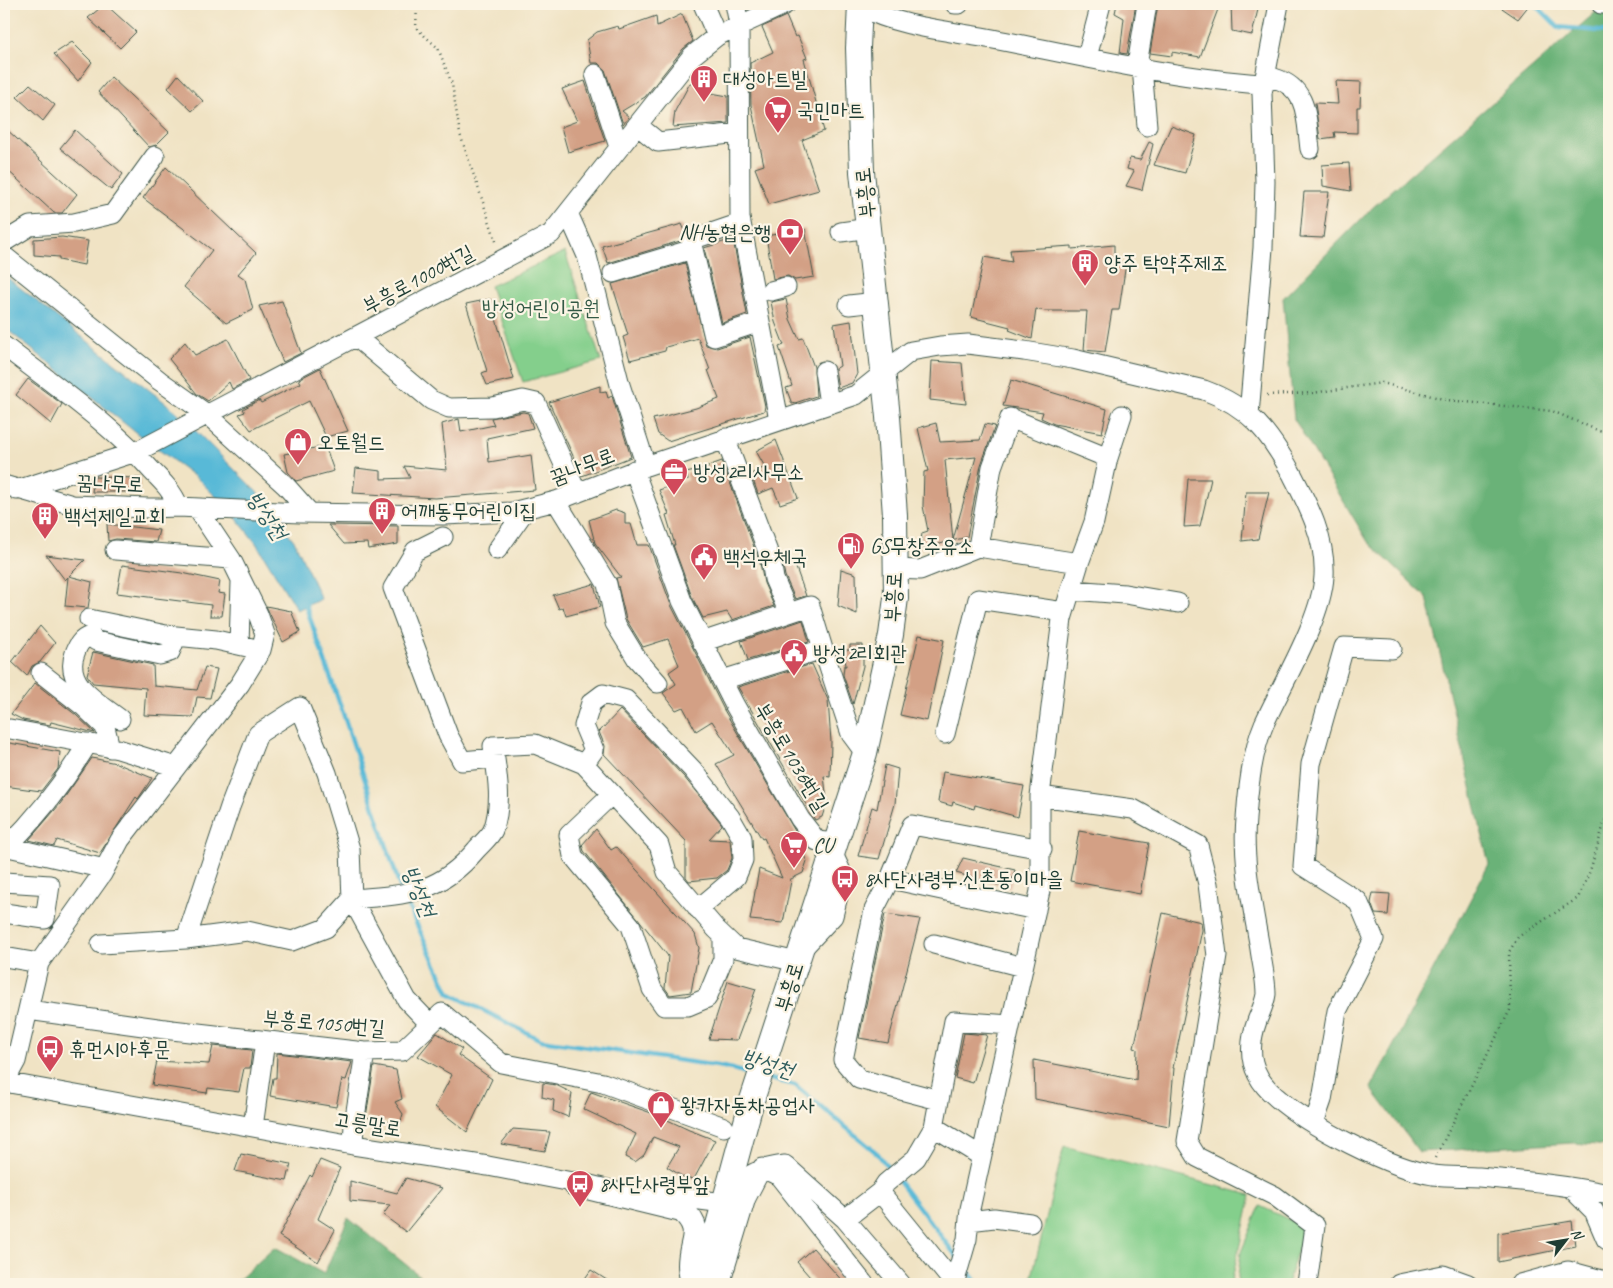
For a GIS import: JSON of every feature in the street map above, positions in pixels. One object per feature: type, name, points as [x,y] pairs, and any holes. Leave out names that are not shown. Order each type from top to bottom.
[{"type":"main road","name":"부흥로","points":[[702,1284],[752,1100],[865,753],[891,635],[896,598],[893,466],[859,128],[858,48],[860,5]]},
{"type":"main road","points":[[575,1184],[682,1210],[691,1219],[695,1228],[695,1241],[690,1264],[693,1284]]},
{"type":"street","points":[[703,4],[717,36]]},
{"type":"street","points":[[735,4],[738,24],[741,223],[779,420]]},
{"type":"street","name":"부흥로1000번길","points":[[136,452],[551,234],[692,56],[717,36],[738,24],[786,4]]},
{"type":"street","points":[[1087,57],[1101,4]]},
{"type":"street","points":[[1147,4],[1138,59],[1142,67],[1147,126]]},
{"type":"street","points":[[1601,4],[1609,4]]},
{"type":"street","points":[[860,5],[879,17],[1142,67],[1244,84],[1263,84],[1274,78],[1287,82],[1302,97],[1310,149]]},
{"type":"street","points":[[1250,415],[1263,248],[1265,182],[1262,93],[1273,5]]},
{"type":"street","points":[[595,74],[619,147]]},
{"type":"street","points":[[637,125],[658,142],[690,142],[739,133]]},
{"type":"street","points":[[637,125],[646,150]]},
{"type":"street","points":[[4,242],[30,226],[74,223],[113,214],[155,156]]},
{"type":"street","name":"부흥로1036번길","points":[[568,213],[586,256],[640,468],[682,601],[722,680],[800,819],[818,841],[834,848]]},
{"type":"street","points":[[741,223],[691,240],[714,337],[760,322]]},
{"type":"street","points":[[841,232],[869,228]]},
{"type":"street","points":[[613,274],[693,248]]},
{"type":"street","points":[[4,256],[160,381],[201,419],[286,486],[305,513]]},
{"type":"street","points":[[849,305],[877,302]]},
{"type":"street","points":[[356,337],[431,400],[448,408],[493,407],[523,400],[536,403],[577,493]]},
{"type":"street","name":"꿈나무로","points":[[8,490],[73,505],[444,516],[512,512],[556,501],[640,468],[725,438],[856,396],[883,372],[912,351],[954,344],[989,346],[1073,359],[1204,390],[1219,396],[1250,415],[1276,445],[1312,512],[1321,546],[1324,569],[1319,603],[1258,741],[1245,835],[1266,997],[1253,1032],[1250,1050],[1255,1074],[1274,1096],[1314,1124],[1406,1168],[1427,1173],[1570,1187],[1609,1194]]},
{"type":"street","points":[[4,1083],[16,1061],[39,963],[105,869],[120,840],[240,684],[261,650],[266,634],[231,558],[193,508],[174,494],[136,452],[96,416],[8,351]]},
{"type":"street","points":[[824,371],[829,404]]},
{"type":"street","points":[[955,1280],[968,1230],[981,1156],[1040,891],[1042,849],[1040,796],[1064,612],[1094,522],[1108,458],[1122,415]]},
{"type":"street","points":[[978,547],[992,467],[1010,418],[1108,458]]},
{"type":"street","points":[[725,438],[771,560],[774,578],[788,611]]},
{"type":"street","name":"꿈나무로","points":[[8,490],[136,452]]},
{"type":"street","points":[[556,501],[607,584],[615,623],[637,659],[658,683]]},
{"type":"street","points":[[497,550],[526,509]]},
{"type":"street","points":[[442,537],[415,551],[393,588],[448,734],[462,760],[495,758]]},
{"type":"street","points":[[895,569],[920,570],[978,547],[1079,563]]},
{"type":"street","points":[[115,550],[231,558]]},
{"type":"street","points":[[239,636],[241,578]]},
{"type":"street","points":[[1071,590],[1125,594],[1178,603]]},
{"type":"street","points":[[945,734],[978,599],[1064,612]]},
{"type":"street","points":[[702,642],[788,611],[810,606],[851,734],[865,753]]},
{"type":"street","points":[[89,619],[172,636],[216,640],[239,636]]},
{"type":"street","points":[[218,627],[239,636],[261,650]]},
{"type":"street","points":[[120,719],[86,693],[73,677],[71,663],[78,645],[90,636],[96,641],[160,655],[170,652],[173,645],[172,636]]},
{"type":"street","points":[[1314,1124],[1322,1100],[1337,1011],[1374,939],[1358,902],[1302,866],[1311,764],[1344,647],[1392,649]]},
{"type":"street","name":"부흥로1036번길","points":[[722,680],[823,649]]},
{"type":"street","points":[[41,673],[83,706],[105,727],[110,748]]},
{"type":"street","points":[[584,764],[594,750],[584,726],[591,703],[603,694],[626,700],[693,770],[730,817],[742,838],[743,860],[731,882],[698,909]]},
{"type":"street","points":[[186,939],[230,807],[258,734],[300,707],[327,774],[350,849],[352,898],[407,1000],[430,1024]]},
{"type":"street","points":[[10,729],[110,748],[176,767]]},
{"type":"street","points":[[5,846],[37,816],[70,772],[88,743]]},
{"type":"street","points":[[101,944],[186,939],[247,931],[292,941],[326,928],[352,898],[384,897],[418,891],[444,881],[461,868],[493,831],[500,790],[493,746],[535,744],[584,764],[659,845],[667,872],[698,909],[736,948],[798,957]]},
{"type":"street","points":[[612,794],[569,835],[573,856],[632,926],[652,989],[664,1006],[688,1006],[707,998],[723,958],[723,936]]},
{"type":"street","points":[[1040,796],[1133,809],[1198,845],[1208,884],[1217,956],[1187,1141],[1197,1157],[1275,1196],[1315,1226],[1309,1284]]},
{"type":"street","points":[[939,1100],[859,1079],[843,1060],[874,910],[890,879],[912,825],[1042,849]]},
{"type":"street","points":[[5,846],[105,869]]},
{"type":"street","points":[[890,879],[1036,910]]},
{"type":"street","points":[[4,882],[50,884],[46,919],[4,913]]},
{"type":"street","points":[[934,944],[1023,967]]},
{"type":"street","points":[[4,957],[39,963]]},
{"type":"street","name":"부흥로1050번길","points":[[28,1010],[265,1041],[366,1052],[402,1051],[442,1012],[501,1063],[603,1083],[724,1127]]},
{"type":"street","points":[[845,1219],[916,1158],[934,1126],[954,1021],[1010,1025]]},
{"type":"street","points":[[253,1127],[265,1041]]},
{"type":"street","points":[[353,1145],[366,1052]]},
{"type":"street","name":"고릉말로","points":[[4,1083],[353,1145],[488,1166],[575,1184],[724,1203]]},
{"type":"street","points":[[934,1126],[981,1156]]},
{"type":"street","points":[[724,1203],[749,1175],[762,1168],[785,1165],[845,1219],[901,1284]]},
{"type":"street","points":[[720,1284],[746,1198],[762,1168]]},
{"type":"street","points":[[762,1168],[779,1176],[864,1284]]},
{"type":"street","points":[[1570,1187],[1594,1211],[1606,1239],[1609,1241]]},
{"type":"street","points":[[883,1188],[955,1280]]},
{"type":"street","points":[[968,1230],[994,1218],[1030,1223]]},
{"type":"street","points":[[1520,1284],[1568,1271],[1609,1282]]},
{"type":"street","points":[[1399,1284],[1443,1275],[1468,1284]]},
{"type":"path","points":[[417,4],[416,28],[438,48],[452,84],[460,134],[502,260]]},
{"type":"path","points":[[1251,396],[1312,393],[1382,383],[1447,400],[1552,411],[1609,435]]},
{"type":"path","points":[[1427,1173],[1510,1010],[1509,952],[1518,937],[1578,898],[1590,871],[1609,807]]},
{"type":"green space","points":[[1605,4],[1609,4],[1609,1146],[1574,1143],[1419,1152],[1371,1088],[1489,864],[1427,598],[1368,542],[1294,419],[1283,298],[1372,208]]},
{"type":"green space","name":"방성어린이공원","points":[[565,252],[601,361],[523,382],[490,286]]},
{"type":"green space","points":[[1064,1146],[1251,1195],[1231,1284],[1030,1284]]},
{"type":"green space","points":[[1260,1206],[1305,1227],[1287,1284],[1237,1284],[1241,1252]]},
{"type":"green space","points":[[348,1218],[430,1284],[234,1284],[275,1247],[324,1274]]},
{"type":"water","points":[[4,275],[177,412],[257,492],[295,542],[321,599],[297,610],[256,543],[234,515],[198,479],[139,435],[4,327]]},
{"type":"building","points":[[105,4],[136,32],[120,48],[88,18]]},
{"type":"building","points":[[1117,4],[1136,4],[1127,54],[1120,53],[1124,18],[1115,13]]},
{"type":"building","points":[[1158,4],[1220,4],[1200,57],[1172,52],[1172,56],[1150,53]]},
{"type":"building","points":[[1231,4],[1259,5],[1252,35],[1232,31]]},
{"type":"building","points":[[1496,4],[1530,4],[1518,19]]},
{"type":"building","points":[[682,14],[693,41],[683,49],[645,97],[622,111],[629,117],[623,124],[605,70],[598,63],[591,63],[587,40],[597,32],[618,26],[619,29],[656,16],[657,26]]},
{"type":"building","name":"국민마트","points":[[786,16],[795,37],[798,36],[807,58],[804,59],[824,131],[802,140],[819,190],[769,204],[755,168],[764,165],[751,105],[750,63],[773,52],[762,27]]},
{"type":"building","points":[[72,42],[92,62],[78,81],[54,54]]},
{"type":"building","points":[[178,75],[203,101],[192,111],[168,88]]},
{"type":"building","points":[[111,77],[169,132],[156,145],[149,147],[98,92]]},
{"type":"building","points":[[585,81],[605,141],[568,152],[561,127],[577,121],[562,89]]},
{"type":"building","points":[[1336,81],[1361,82],[1360,107],[1357,107],[1357,133],[1334,132],[1335,137],[1320,139],[1315,103],[1338,104]]},
{"type":"building","name":"대성아트빌","points":[[690,83],[710,83],[711,93],[728,96],[728,123],[673,127],[675,111]]},
{"type":"building","points":[[30,84],[55,105],[43,121],[17,97]]},
{"type":"building","points":[[1171,126],[1196,135],[1185,173],[1154,165]]},
{"type":"building","points":[[4,127],[77,194],[62,213],[54,213],[4,167]]},
{"type":"building","points":[[75,130],[123,174],[111,190],[60,148]]},
{"type":"building","points":[[1149,142],[1153,144],[1142,190],[1126,186],[1134,171],[1127,169],[1130,158],[1140,160]]},
{"type":"building","points":[[1349,163],[1351,191],[1323,186],[1322,165]]},
{"type":"building","points":[[166,167],[256,253],[238,274],[245,279],[253,310],[226,323],[184,287],[212,250],[143,198]]},
{"type":"building","points":[[1304,192],[1329,192],[1323,238],[1300,237]]},
{"type":"building","points":[[682,224],[685,231],[680,241],[608,263],[602,246]]},
{"type":"building","name":"NH농협은행","points":[[805,229],[814,277],[795,280],[788,276],[773,279],[766,236]]},
{"type":"building","points":[[62,237],[88,241],[84,265],[59,260],[59,257],[34,255],[34,239]]},
{"type":"building","points":[[733,239],[747,314],[722,323],[704,248]]},
{"type":"building","points":[[1114,245],[1114,263],[1126,263],[1119,310],[1112,310],[1105,352],[1084,350],[1087,311],[1045,311],[1036,309],[1032,339],[1009,330],[1010,327],[971,317],[984,257],[1012,262],[1010,250],[1072,246],[1072,249]]},
{"type":"building","points":[[685,263],[706,345],[717,348],[750,337],[765,406],[764,411],[668,441],[658,434],[653,419],[696,408],[719,399],[708,370],[710,370],[698,338],[666,347],[665,351],[630,360],[623,337],[628,335],[612,284]]},
{"type":"building","points":[[490,299],[514,379],[487,385],[482,373],[487,371],[466,304]]},
{"type":"building","points":[[786,299],[790,319],[799,339],[803,338],[814,367],[816,396],[792,404],[786,388],[792,386],[779,347],[784,345],[775,322],[771,302]]},
{"type":"building","points":[[282,301],[301,353],[283,362],[259,306]]},
{"type":"building","points":[[851,321],[857,374],[852,383],[838,388],[835,369],[840,366],[834,324]]},
{"type":"building","points":[[228,339],[249,380],[232,389],[229,382],[208,401],[197,394],[169,359],[185,342],[195,355]]},
{"type":"building","points":[[932,361],[962,363],[966,404],[930,400]]},
{"type":"building","points":[[320,368],[348,431],[326,437],[309,401],[251,430],[239,414],[245,412],[243,409],[259,400],[261,403],[301,383],[299,379]]},
{"type":"building","points":[[28,379],[62,404],[51,424],[16,395]]},
{"type":"building","points":[[1011,380],[1107,409],[1102,433],[1054,424],[1041,418],[1043,412],[1003,406]]},
{"type":"building","points":[[600,386],[600,392],[606,391],[608,398],[612,396],[631,457],[582,476],[549,402]]},
{"type":"building","points":[[523,412],[528,413],[533,428],[487,438],[489,462],[531,455],[535,490],[435,498],[353,493],[356,468],[381,471],[381,479],[410,478],[404,466],[447,470],[442,424],[459,419],[461,432],[494,425],[491,418]]},
{"type":"building","points":[[936,423],[940,442],[980,440],[985,424],[995,426],[981,465],[967,537],[920,549],[922,533],[928,531],[923,506],[924,472],[928,471],[918,428]],"holes":[[[976,457],[953,540],[945,460]]]},
{"type":"building","points":[[776,440],[798,498],[780,504],[773,488],[758,494],[751,474],[765,467],[756,451]]},
{"type":"building","points":[[325,446],[334,471],[296,481],[288,472],[284,454]]},
{"type":"building","points":[[722,461],[760,563],[764,583],[774,606],[732,620],[727,612],[703,618],[692,597],[673,545],[675,545],[666,515],[669,514],[659,490],[688,480],[686,473],[708,468],[708,466]]},
{"type":"building","points":[[94,477],[141,478],[139,492],[92,492]]},
{"type":"building","points":[[1188,479],[1211,479],[1200,526],[1184,527]]},
{"type":"building","points":[[1246,492],[1269,492],[1258,539],[1242,541]]},
{"type":"building","points":[[616,510],[625,513],[625,524],[631,524],[637,545],[649,545],[671,605],[724,710],[795,831],[798,845],[807,861],[803,873],[789,880],[791,881],[783,923],[750,920],[759,869],[782,878],[764,838],[762,839],[716,764],[734,755],[712,721],[696,731],[683,707],[676,710],[663,693],[676,684],[669,672],[679,665],[668,639],[643,647],[626,619],[616,578],[621,577],[595,543],[589,520]]},
{"type":"building","points":[[107,524],[159,530],[156,542],[116,539],[108,541]]},
{"type":"building","points":[[328,525],[398,526],[398,544],[368,549],[367,543],[344,544]]},
{"type":"building","points":[[46,555],[85,560],[69,576],[92,582],[88,608],[65,606],[68,577],[65,580]]},
{"type":"building","points":[[794,562],[806,596],[795,599],[785,576],[783,566]]},
{"type":"building","points":[[122,565],[182,573],[220,581],[218,593],[225,594],[222,616],[210,616],[211,605],[117,593]]},
{"type":"building","points":[[841,569],[856,574],[857,614],[838,606]]},
{"type":"building","points":[[594,584],[600,607],[566,616],[563,607],[559,609],[553,595]]},
{"type":"building","points":[[266,606],[291,611],[300,632],[283,642]]},
{"type":"building","points":[[803,620],[809,642],[748,660],[741,641]]},
{"type":"building","points":[[40,626],[55,643],[40,662],[32,666],[27,676],[12,662]]},
{"type":"building","points":[[919,635],[944,640],[927,721],[900,715]]},
{"type":"building","points":[[850,645],[863,645],[863,666],[853,704],[843,675],[844,666],[846,666],[844,650],[850,650]]},
{"type":"building","points":[[93,652],[153,665],[154,686],[197,690],[205,667],[217,669],[210,698],[197,697],[193,717],[144,715],[146,688],[93,683],[87,675]]},
{"type":"building","points":[[812,664],[828,700],[831,742],[830,777],[824,776],[827,801],[822,817],[815,820],[738,687]]},
{"type":"building","points":[[35,683],[76,715],[95,733],[51,722],[50,725],[23,720],[11,714]]},
{"type":"building","points":[[620,710],[684,777],[721,823],[722,825],[709,839],[730,840],[732,858],[727,870],[717,878],[689,881],[686,877],[686,841],[604,754],[605,746],[599,732]]},
{"type":"building","points":[[4,742],[60,752],[58,769],[41,791],[4,786]]},
{"type":"building","points":[[92,758],[116,763],[152,778],[138,799],[136,797],[100,853],[57,840],[54,846],[29,840],[60,804]]},
{"type":"building","points":[[885,765],[898,769],[895,804],[879,859],[858,856],[872,807],[877,809]]},
{"type":"building","points":[[943,772],[1024,786],[1018,817],[975,805],[974,809],[953,802],[952,806],[938,802]]},
{"type":"building","points":[[596,829],[611,850],[616,847],[695,934],[699,948],[691,992],[670,995],[665,988],[668,956],[584,851],[582,845]]},
{"type":"building","points":[[1079,831],[1149,843],[1140,894],[1070,881]]},
{"type":"building","points":[[963,858],[1015,870],[1010,888],[956,873]]},
{"type":"building","points":[[1373,893],[1390,894],[1388,915],[1375,914],[1371,903]]},
{"type":"building","points":[[1163,913],[1201,922],[1202,930],[1173,1068],[1169,1126],[1035,1099],[1034,1060],[1136,1080],[1137,1049],[1134,1048]]},
{"type":"building","points":[[885,914],[920,919],[888,1043],[859,1038]]},
{"type":"building","points":[[728,981],[756,989],[737,1040],[709,1039]]},
{"type":"building","points":[[437,1033],[462,1049],[458,1055],[492,1079],[467,1132],[435,1107],[452,1075],[418,1056]]},
{"type":"building","points":[[964,1033],[987,1035],[973,1083],[955,1078]]},
{"type":"building","points":[[213,1046],[252,1050],[250,1068],[244,1068],[239,1092],[208,1088],[207,1093],[152,1085],[157,1061],[209,1064]]},
{"type":"building","points":[[277,1053],[352,1062],[346,1080],[342,1079],[336,1107],[270,1096],[273,1078],[276,1078]]},
{"type":"building","points":[[374,1066],[396,1070],[402,1099],[395,1102],[403,1114],[400,1124],[366,1117]]},
{"type":"building","points":[[543,1083],[556,1085],[572,1093],[568,1117],[553,1111],[554,1100],[542,1097]]},
{"type":"building","points":[[591,1092],[657,1115],[715,1140],[694,1179],[685,1178],[667,1167],[679,1147],[653,1137],[644,1155],[635,1162],[625,1157],[636,1134],[583,1109]]},
{"type":"building","points":[[513,1129],[550,1132],[545,1151],[501,1144]]},
{"type":"building","points":[[241,1154],[291,1164],[287,1181],[235,1171]]},
{"type":"building","points":[[320,1160],[340,1168],[318,1219],[335,1230],[318,1262],[279,1236],[310,1175],[312,1177]]},
{"type":"building","points":[[406,1178],[442,1188],[406,1232],[383,1215],[390,1205],[350,1201],[350,1181],[397,1193]]},
{"type":"building","points":[[1572,1221],[1575,1246],[1498,1262],[1498,1233]]},
{"type":"building","points":[[813,1248],[845,1284],[816,1284],[797,1262]]},
{"type":"building","points":[[591,1270],[613,1284],[581,1284]]},
{"type":"waterway","points":[[1535,4],[1558,27],[1609,32]]},
{"type":"waterway","name":"방성천","points":[[304,601],[401,890]]},
{"type":"waterway","name":"방성천","points":[[404,897],[449,993],[541,1040],[724,1067],[754,1075]]},
{"type":"waterway","name":"방성천","points":[[766,1078],[795,1085],[878,1154],[891,1172]]},
{"type":"waterway","name":"방성천","points":[[898,1180],[957,1257]]},
{"type":"waterway","name":"방성천","points":[[965,1267],[978,1284]]},
{"type":"place","name":"대성아트빌","points":[[704,103]]},
{"type":"place","name":"국민마트","points":[[778,134]]},
{"type":"place","name":"NH농협은행","points":[[790,256]]},
{"type":"place","name":"양주 탁약주제조","points":[[1085,287]]},
{"type":"place","name":"오토월드","points":[[298,466]]},
{"type":"place","name":"방성2리사무소","points":[[674,496]]},
{"type":"place","name":"어깨동무어린이집","points":[[382,535]]},
{"type":"place","name":"백석제일교회","points":[[45,540]]},
{"type":"place","name":"GS무창주유소","points":[[851,570]]},
{"type":"place","name":"백석우체국","points":[[704,581]]},
{"type":"place","name":"방성2리회관","points":[[794,677]]},
{"type":"place","name":"CU","points":[[794,869]]},
{"type":"place","name":"8사단사령부.신촌동이마을","points":[[845,903]]},
{"type":"place","name":"휴먼시아후문","points":[[50,1073]]},
{"type":"place","name":"왕카자동차공업사","points":[[661,1129]]},
{"type":"place","name":"8사단사령부앞","points":[[580,1208]]}]
